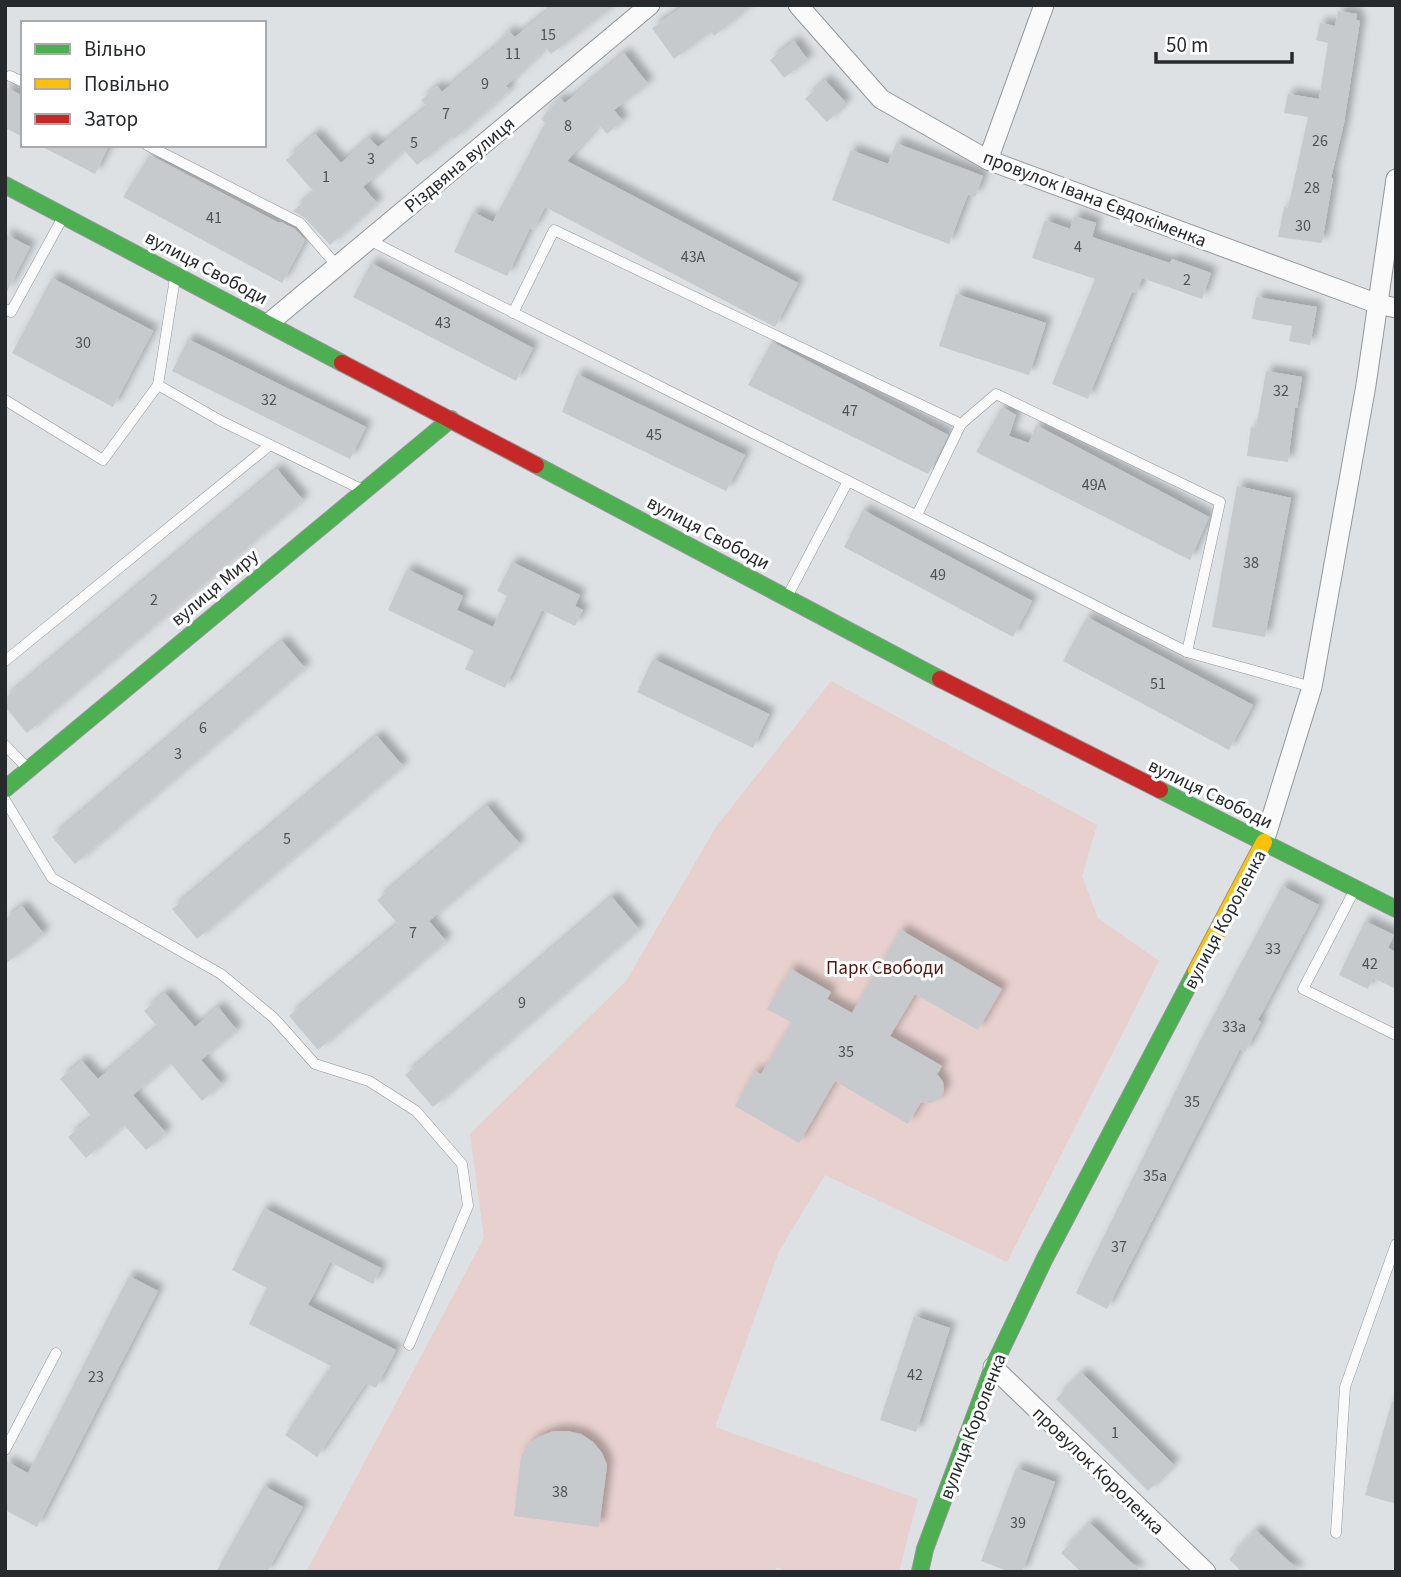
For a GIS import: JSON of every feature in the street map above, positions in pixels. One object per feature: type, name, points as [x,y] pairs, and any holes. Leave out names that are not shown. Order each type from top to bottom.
[{"type":"main road","name":"вулиця Свободи","points":[[5,185],[976,697],[1396,909]]},
{"type":"main road","name":"вулиця Миру","points":[[5,789],[451,419]]},
{"type":"main road","name":"вулиця Короленка","points":[[920,1572],[925,1549],[993,1367],[1044,1260],[1264,842]]},
{"type":"street","name":"Різдвяна вулиця","points":[[269,323],[649,5]]},
{"type":"street","name":"провулок Івана Євдокіменка","points":[[798,5],[881,99],[988,160],[1387,306]]},
{"type":"street","points":[[988,160],[1044,5]]},
{"type":"street","name":"вулиця Короленка","points":[[1264,842],[1312,687],[1366,386],[1387,306],[1396,179]]},
{"type":"street","name":"провулок Короленка","points":[[993,1367],[1206,1572]]},
{"type":"lane","points":[[10,76],[21,81]]},
{"type":"lane","points":[[151,147],[300,223],[337,266]]},
{"type":"lane","points":[[5,309],[11,312],[64,216]]},
{"type":"lane","points":[[513,313],[554,230],[961,424]]},
{"type":"lane","points":[[369,240],[1187,652],[1312,687]]},
{"type":"lane","points":[[5,400],[103,460],[158,385],[176,274]]},
{"type":"lane","points":[[158,385],[221,421],[364,490]]},
{"type":"lane","points":[[917,515],[961,424],[996,394],[1220,502],[1187,652]]},
{"type":"lane","points":[[5,661],[270,445]]},
{"type":"lane","points":[[787,597],[848,481]]},
{"type":"lane","points":[[5,745],[28,770]]},
{"type":"lane","points":[[5,800],[52,878],[221,975],[274,1018],[315,1064],[369,1081],[416,1111],[462,1164],[468,1206],[409,1345]]},
{"type":"lane","points":[[1355,889],[1303,989],[1396,1035]]},
{"type":"lane","points":[[1336,1533],[1345,1387],[1396,1244]]},
{"type":"lane","points":[[5,1450],[56,1353]]},
{"type":"green space","name":"Парк Свободи","points":[[831,681],[1097,825],[1082,876],[1098,918],[1159,961],[1007,1262],[825,1175],[779,1251],[715,1427],[918,1499],[899,1572],[787,1572],[777,1567],[775,1572],[306,1572],[484,1238],[470,1134],[626,981],[716,827]]},
{"type":"building","points":[[555,5],[615,5],[551,54],[546,48],[506,86],[510,90],[454,139],[452,137],[417,165],[404,150],[363,187],[377,203],[330,245],[305,218],[293,211],[314,192],[286,160],[315,134],[341,163],[369,138],[378,147],[427,107],[421,100],[437,86],[442,92],[493,49],[509,31],[515,37]]},
{"type":"building","points":[[685,5],[752,5],[714,36],[711,32],[674,59],[652,28]]},
{"type":"building","points":[[1338,11],[1357,14],[1356,20],[1360,21],[1322,243],[1278,237],[1284,207],[1288,208],[1308,117],[1284,113],[1288,94],[1319,99],[1328,43],[1316,40],[1320,23],[1335,26]]},
{"type":"building","points":[[794,41],[808,60],[784,78],[770,60]]},
{"type":"building","points":[[624,53],[648,84],[614,110],[623,121],[607,134],[599,125],[567,161],[798,283],[775,327],[545,207],[533,230],[530,228],[507,276],[454,252],[473,212],[493,222],[545,123],[541,119],[560,98],[565,103]]},
{"type":"building","points":[[825,80],[846,103],[827,122],[805,99]]},
{"type":"building","points":[[5,87],[21,95],[21,136],[5,128]]},
{"type":"building","points":[[896,143],[983,176],[975,197],[968,194],[949,244],[832,200],[851,150],[888,164]]},
{"type":"building","points":[[43,147],[108,147],[95,174]]},
{"type":"building","points":[[150,155],[295,229],[305,240],[282,283],[123,197]]},
{"type":"building","points":[[1074,216],[1096,223],[1092,237],[1170,263],[1172,259],[1211,273],[1202,299],[1142,278],[1137,293],[1132,292],[1088,399],[1052,384],[1095,279],[1032,258],[1045,220],[1070,229]]},
{"type":"building","points":[[5,234],[30,247],[5,295]]},
{"type":"building","points":[[371,263],[533,348],[516,381],[353,297]]},
{"type":"building","points":[[52,278],[153,331],[113,407],[12,353]]},
{"type":"building","points":[[956,294],[1046,323],[1029,375],[939,346]]},
{"type":"building","points":[[1256,297],[1317,307],[1310,345],[1289,341],[1292,326],[1252,319]]},
{"type":"building","points":[[188,339],[366,427],[350,459],[172,371]]},
{"type":"building","points":[[772,342],[948,435],[928,474],[748,385]]},
{"type":"building","points":[[1266,371],[1302,377],[1288,462],[1247,456],[1251,427],[1256,428]]},
{"type":"building","points":[[577,374],[745,455],[726,491],[562,412]]},
{"type":"building","points":[[1002,407],[1016,415],[1009,436],[1029,443],[1036,425],[1209,517],[1190,560],[976,452]]},
{"type":"building","points":[[277,469],[303,500],[27,733],[5,707],[5,698]]},
{"type":"building","points":[[1237,486],[1291,498],[1265,637],[1212,627]]},
{"type":"building","points":[[863,510],[1032,601],[1013,637],[844,547]]},
{"type":"building","points":[[512,562],[580,595],[575,606],[583,610],[575,626],[542,610],[505,688],[465,669],[474,651],[388,610],[407,569],[463,596],[457,610],[493,627],[507,596],[497,591]]},
{"type":"building","points":[[1087,617],[1253,705],[1229,750],[1063,661]]},
{"type":"building","points":[[282,641],[305,668],[75,864],[52,837]]},
{"type":"building","points":[[653,659],[769,714],[753,748],[637,692]]},
{"type":"building","points":[[377,736],[403,766],[197,939],[172,909]]},
{"type":"building","points":[[487,806],[520,844],[429,921],[446,941],[318,1050],[289,1016],[398,924],[377,900]]},
{"type":"building","points":[[1282,886],[1319,905],[1258,1020],[1261,1022],[1245,1052],[1240,1049],[1107,1309],[1076,1293],[1202,1037]]},
{"type":"building","points":[[612,897],[639,929],[433,1107],[405,1075]]},
{"type":"building","points":[[22,906],[44,934],[5,964],[5,919]]},
{"type":"building","points":[[1365,921],[1394,935],[1388,948],[1396,952],[1396,989],[1373,978],[1368,989],[1339,975]]},
{"type":"building","points":[[901,930],[1002,989],[978,1030],[915,994],[890,1036],[942,1066],[937,1074],[943,1082],[944,1091],[939,1099],[931,1103],[921,1102],[908,1124],[835,1081],[799,1143],[735,1106],[755,1071],[761,1074],[792,1023],[767,1009],[791,969],[831,992],[827,999],[852,1013]]},
{"type":"building","points":[[165,993],[195,1027],[218,1007],[237,1030],[201,1060],[222,1084],[202,1101],[170,1063],[133,1095],[166,1133],[146,1150],[124,1125],[86,1158],[68,1137],[92,1117],[60,1079],[82,1061],[98,1079],[158,1027],[144,1011]]},
{"type":"building","points":[[264,1208],[381,1268],[373,1284],[330,1262],[308,1305],[396,1350],[376,1388],[366,1383],[317,1457],[285,1435],[331,1366],[249,1324],[267,1288],[232,1270]]},
{"type":"building","points":[[129,1276],[158,1291],[37,1527],[5,1510],[5,1461],[28,1473]]},
{"type":"building","points":[[914,1316],[950,1328],[916,1432],[880,1420]]},
{"type":"building","points":[[1082,1373],[1174,1465],[1148,1491],[1056,1399]]},
{"type":"building","points":[[1392,1401],[1396,1402],[1396,1504],[1365,1495]]},
{"type":"building","points":[[554,1431],[581,1434],[593,1442],[602,1453],[607,1465],[599,1527],[514,1516],[521,1456],[529,1444]]},
{"type":"building","points":[[1016,1468],[1055,1482],[1022,1572],[1010,1572],[981,1561]]},
{"type":"building","points":[[264,1486],[303,1507],[267,1572],[216,1572]]},
{"type":"building","points":[[1090,1523],[1141,1572],[1081,1572],[1061,1553]]},
{"type":"building","points":[[1256,1530],[1300,1572],[1242,1572],[1229,1559]]},
{"type":"traffic: fast","points":[[5,185],[342,363]]},
{"type":"traffic: fast","points":[[5,789],[451,419]]},
{"type":"traffic: fast","points":[[536,465],[940,679]]},
{"type":"traffic: fast","points":[[1160,790],[1396,909]]},
{"type":"traffic: fast","points":[[920,1572],[925,1549],[993,1367],[1044,1260],[1196,971]]},
{"type":"traffic: slow","points":[[1196,971],[1264,842]]},
{"type":"traffic: jam","points":[[342,363],[536,465]]},
{"type":"traffic: jam","points":[[940,679],[1160,790]]}]
